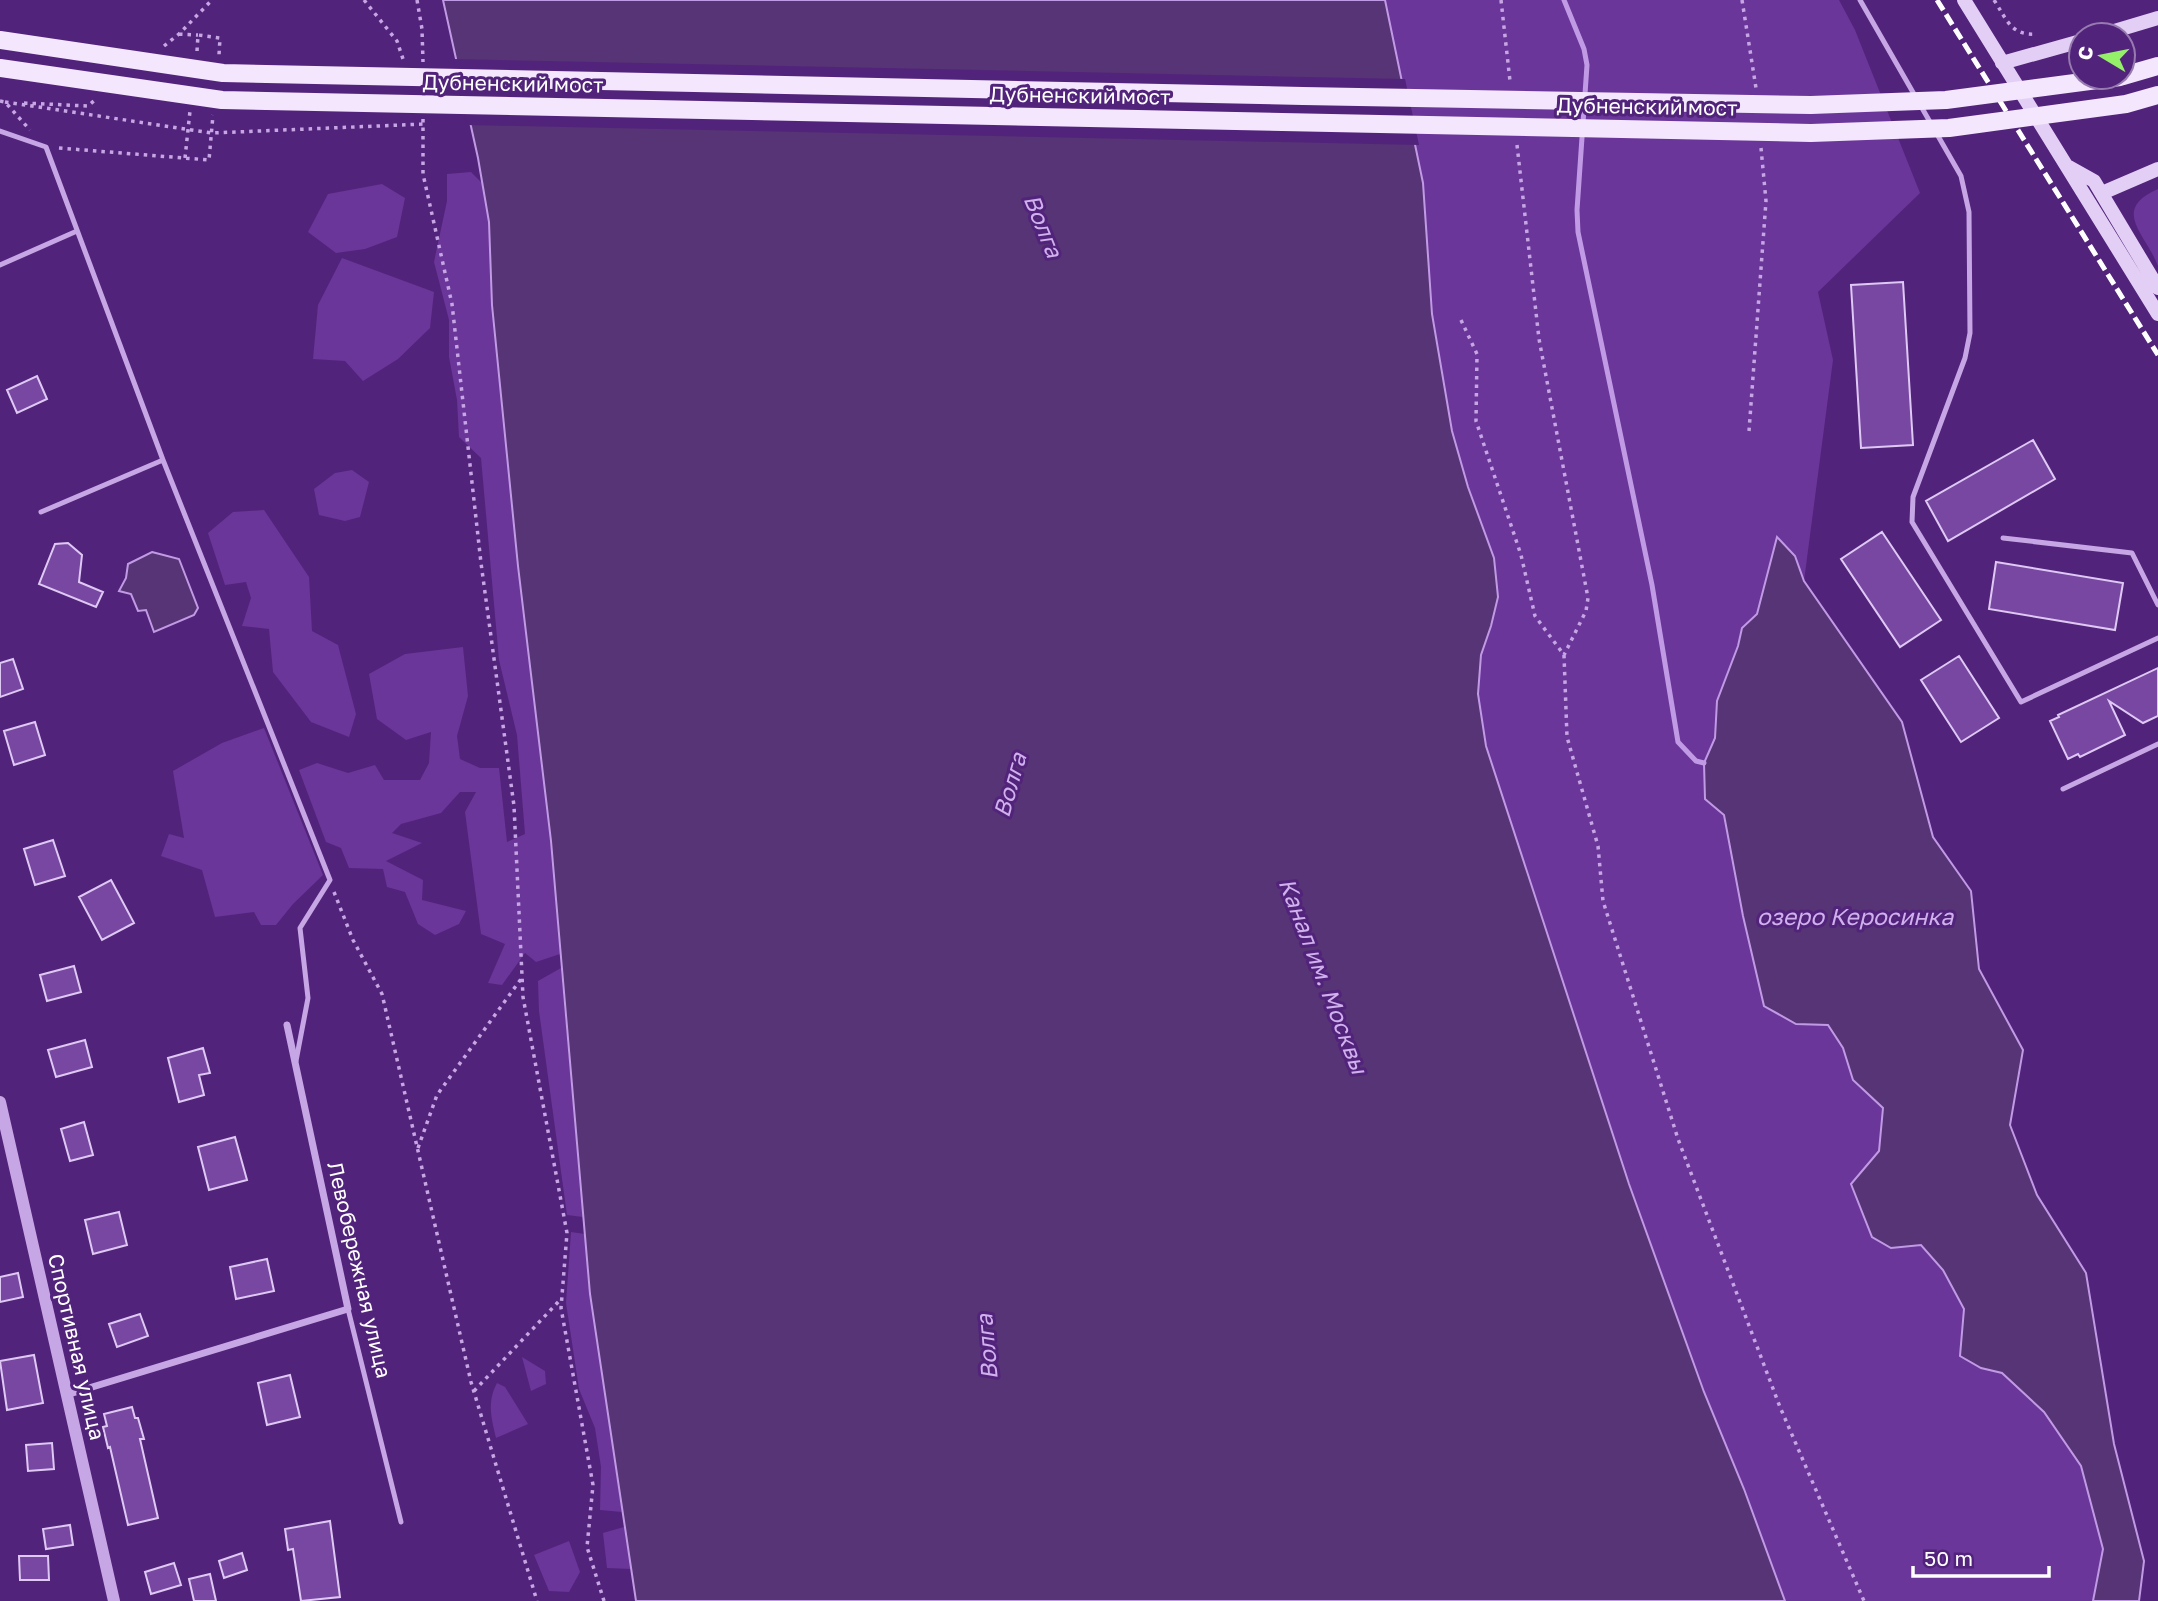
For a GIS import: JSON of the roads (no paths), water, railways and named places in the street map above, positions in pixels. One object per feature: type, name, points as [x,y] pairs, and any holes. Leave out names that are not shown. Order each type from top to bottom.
[{"type":"main road","points":[[1964,0],[2158,314]]},
{"type":"main road","points":[[2137,24],[2158,18]]},
{"type":"main road","name":"Дубненский мост","points":[[0,40],[223,73],[1330,97],[1811,105],[1947,100],[2067,84]]},
{"type":"main road","points":[[2002,63],[2067,45]]},
{"type":"main road","name":"Дубненский мост","points":[[2137,72],[2158,66]]},
{"type":"main road","name":"Дубненский мост","points":[[0,68],[222,100],[1811,133],[1949,128],[2126,104],[2158,95]]},
{"type":"main road","points":[[2068,166],[2094,181],[2158,288]]},
{"type":"main road","points":[[2102,193],[2158,169]]},
{"type":"street","name":"Левобережная улица","points":[[287,1025],[348,1309]]},
{"type":"street","name":"Спортивная улица","points":[[0,1102],[114,1601]]},
{"type":"street","points":[[66,1395],[348,1309]]},
{"type":"lane","points":[[1860,0],[1961,176],[1969,212],[1970,334],[1965,358],[1913,497],[1912,522],[2021,702],[2158,638]]},
{"type":"lane","points":[[0,131],[46,147],[163,460],[330,880],[300,928],[308,998],[295,1067]]},
{"type":"lane","points":[[0,265],[77,231]]},
{"type":"lane","points":[[41,512],[163,460]]},
{"type":"lane","points":[[2003,538],[2133,553],[2158,605]]},
{"type":"lane","points":[[2063,789],[2158,744]]},
{"type":"lane","name":"Левобережная улица","points":[[348,1309],[401,1522]]},
{"type":"water","points":[[443,0],[1385,0],[1423,183],[1432,314],[1452,431],[1468,487],[1494,558],[1498,597],[1481,655],[1478,694],[1486,746],[1629,1184],[1704,1392],[1744,1489],[1785,1601],[636,1601],[590,1294],[551,841],[518,566],[492,305],[489,222],[478,158]]},
{"type":"water","name":"озеро Керосинка","points":[[1777,537],[1795,556],[1804,581],[1902,722],[1933,837],[1971,891],[1979,969],[2023,1050],[2010,1125],[2037,1195],[2086,1273],[2114,1444],[2144,1561],[2139,1601],[2093,1601],[2103,1549],[2081,1466],[2044,1412],[2002,1373],[1981,1368],[1960,1356],[1964,1309],[1943,1270],[1921,1245],[1891,1248],[1872,1237],[1851,1184],[1879,1151],[1883,1108],[1853,1080],[1843,1048],[1828,1025],[1796,1024],[1764,1006],[1743,916],[1724,815],[1705,799],[1704,763],[1715,738],[1717,701],[1742,628],[1757,614]]},
{"type":"water","points":[[152,552],[179,559],[198,608],[194,615],[154,632],[146,610],[138,611],[131,594],[119,591],[126,578],[128,564]]},
{"type":"waterway","points":[[1564,0],[1584,49],[1587,65],[1577,210],[1578,232],[1652,585],[1678,742],[1696,761],[1704,763]]},
{"type":"railway","points":[[1937,0],[2158,355]]},
{"type":"water label","name":"Волга","points":[[1043,226]]},
{"type":"water label","name":"Волга","points":[[1010,785]]},
{"type":"water label","name":"Канал им. Москвы","points":[[1323,976]]},
{"type":"water label","name":"Волга","points":[[987,1347]]}]
